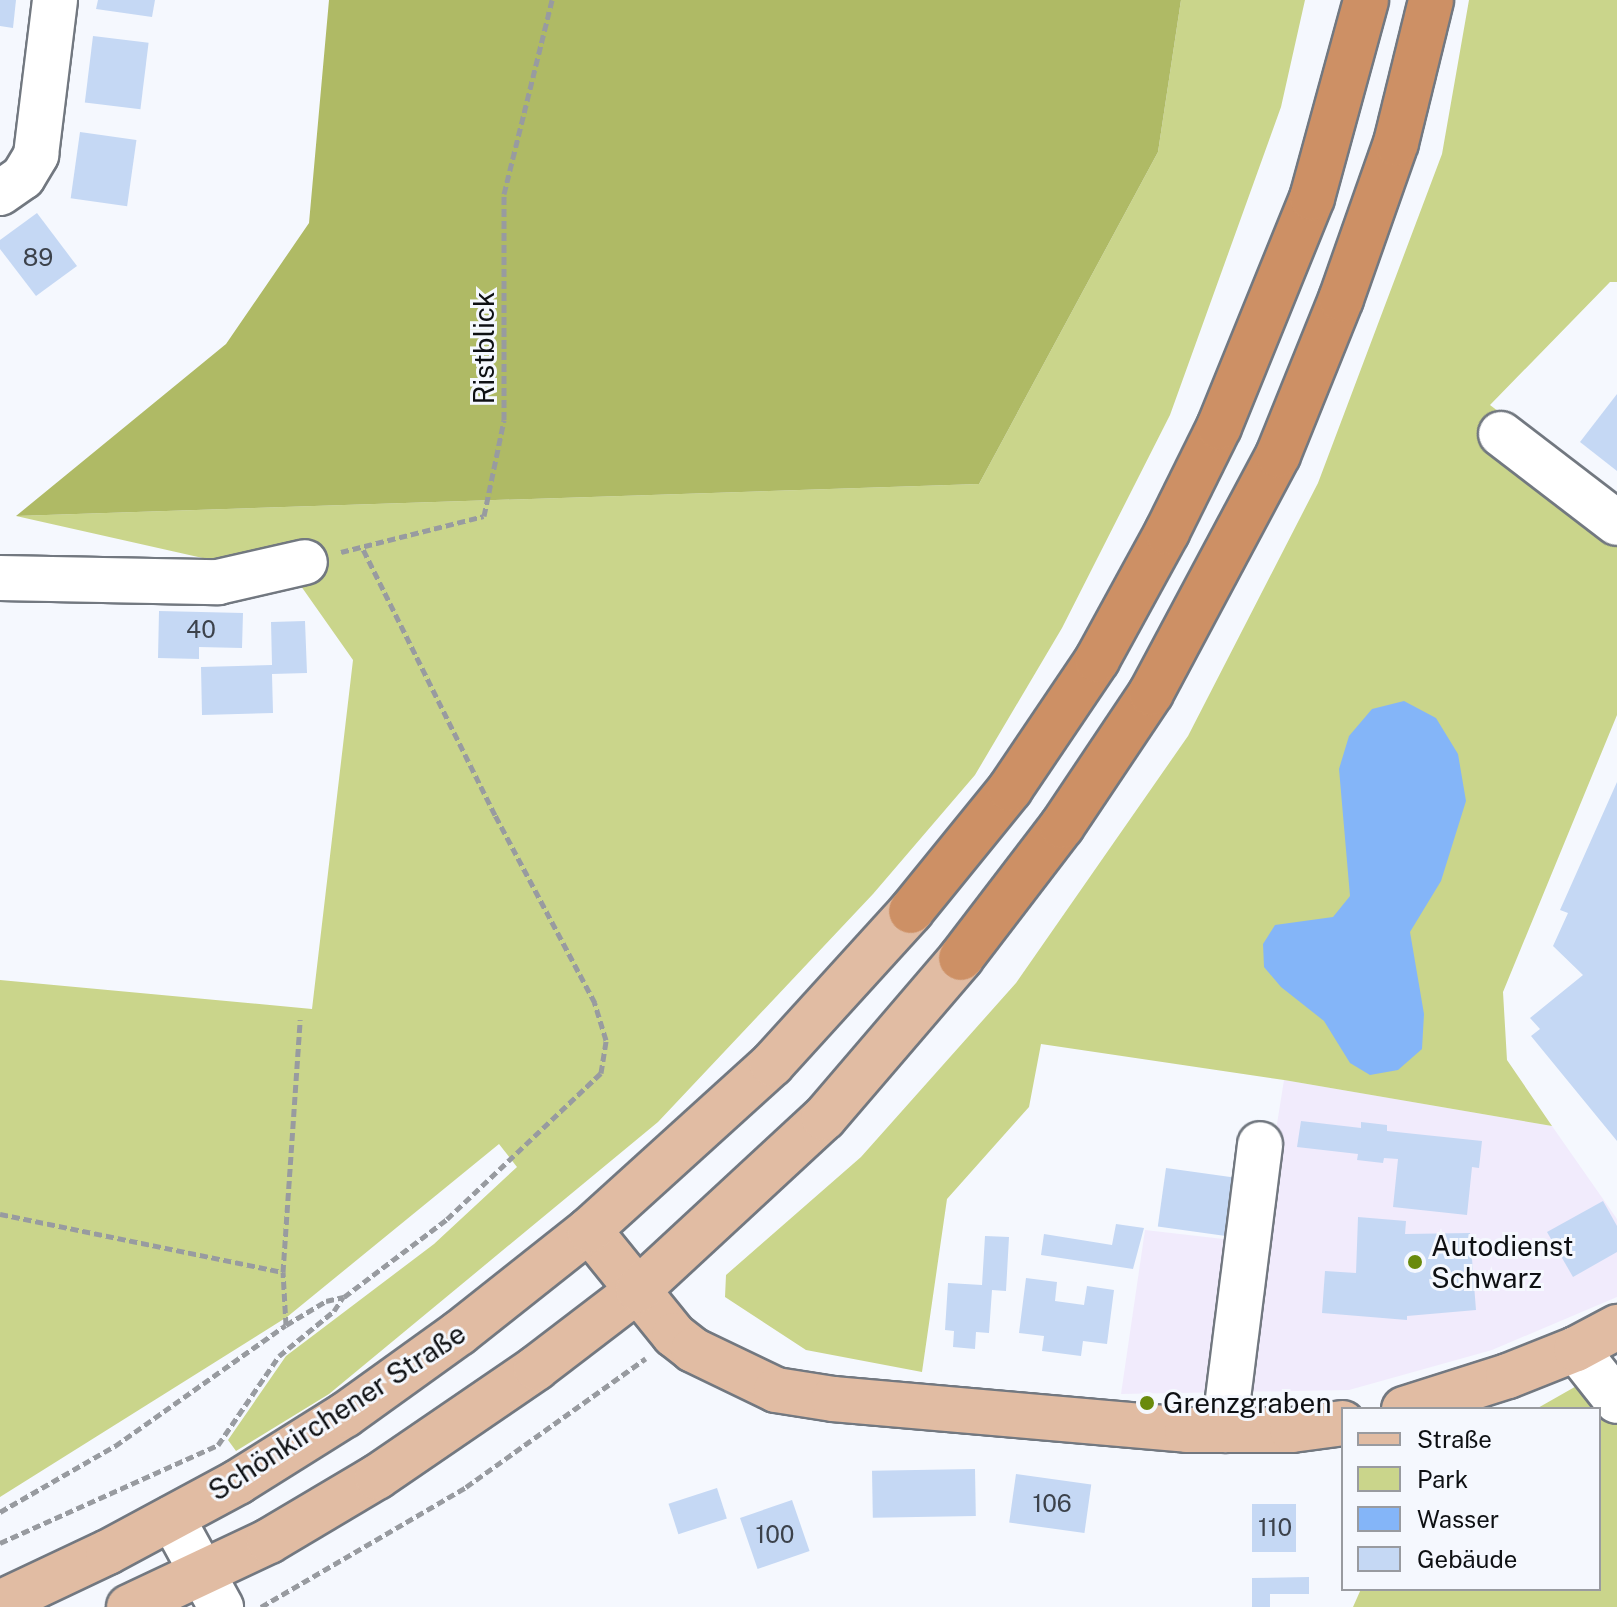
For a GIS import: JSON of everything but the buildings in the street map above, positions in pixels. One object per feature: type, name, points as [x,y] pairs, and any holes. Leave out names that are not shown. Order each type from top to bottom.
[{"type":"highway","points":[[911,911],[1010,789],[1097,660],[1206,454],[1276,293],[1312,198],[1366,0]]},
{"type":"highway","points":[[961,958],[1062,826],[1151,693],[1278,455],[1341,299],[1391,157],[1431,0]]},
{"type":"main road","name":"Schönkirchener Straße","points":[[0,1603],[238,1482],[345,1415],[459,1333],[589,1230],[772,1064],[911,911]]},
{"type":"main road","points":[[129,1607],[212,1590],[269,1541],[377,1477],[536,1368],[638,1290],[824,1118],[961,958]]},
{"type":"main road","points":[[589,1230],[674,1335],[693,1350],[776,1390],[863,1402],[1224,1430],[1292,1430],[1341,1423]]},
{"type":"main road","points":[[1410,1407],[1508,1376],[1576,1349],[1617,1327]]},
{"type":"street","points":[[0,193],[23,177],[36,155],[55,0]]},
{"type":"street","points":[[1501,434],[1617,523]]},
{"type":"street","points":[[0,578],[218,582],[305,562]]},
{"type":"street","points":[[1224,1430],[1260,1144]]},
{"type":"street","points":[[1576,1349],[1617,1401]]},
{"type":"street","points":[[172,1518],[212,1590]]},
{"type":"path","name":"Ristblick","points":[[305,562],[484,516],[504,420],[504,194],[552,0]]},
{"type":"path","points":[[0,1543],[218,1445],[279,1356],[334,1311],[344,1297],[447,1219],[601,1073],[606,1040],[595,1003],[495,815],[362,547]]},
{"type":"path","points":[[286,1325],[283,1272],[300,1020]]},
{"type":"path","points":[[0,1214],[283,1272]]},
{"type":"path","points":[[0,1512],[115,1446],[286,1325],[326,1301],[344,1297]]},
{"type":"path","points":[[261,1607],[466,1487],[674,1335]]},
{"type":"shaded area","points":[[1284,1080],[1552,1126],[1617,1219],[1617,1297],[1492,1350],[1349,1390],[1121,1394],[1145,1230],[1258,1243]]},
{"type":"green space","points":[[329,0],[1181,0],[1158,152],[979,484],[16,516],[226,344],[309,223]]},
{"type":"green space","points":[[1181,0],[1305,0],[1281,107],[1170,415],[1062,628],[975,775],[873,894],[658,1122],[329,1394],[236,1451],[228,1440],[286,1356],[434,1244],[517,1167],[499,1144],[287,1317],[0,1497],[0,980],[312,1009],[353,660],[296,579],[16,516],[979,484],[1158,152]]},
{"type":"green space","points":[[1469,0],[1617,0],[1617,282],[1610,282],[1490,405],[1617,502],[1617,715],[1503,992],[1507,1060],[1552,1126],[1284,1080],[1041,1044],[1029,1107],[947,1199],[922,1372],[806,1350],[725,1297],[726,1275],[861,1157],[1016,983],[1188,736],[1318,483],[1442,154]]},
{"type":"green space","points":[[1617,1363],[1617,1607],[1353,1607],[1360,1591],[1601,1591],[1601,1407],[1540,1407]]},
{"type":"water","points":[[1404,701],[1436,718],[1458,754],[1466,801],[1441,881],[1410,932],[1424,1014],[1422,1049],[1398,1070],[1370,1075],[1350,1063],[1324,1021],[1281,987],[1264,967],[1263,944],[1275,925],[1333,917],[1350,896],[1339,769],[1349,736],[1372,709]]},
{"type":"place","name":"Autodienst Schwarz","points":[[1415,1262]]},
{"type":"place","name":"Grenzgraben","points":[[1147,1403]]}]
